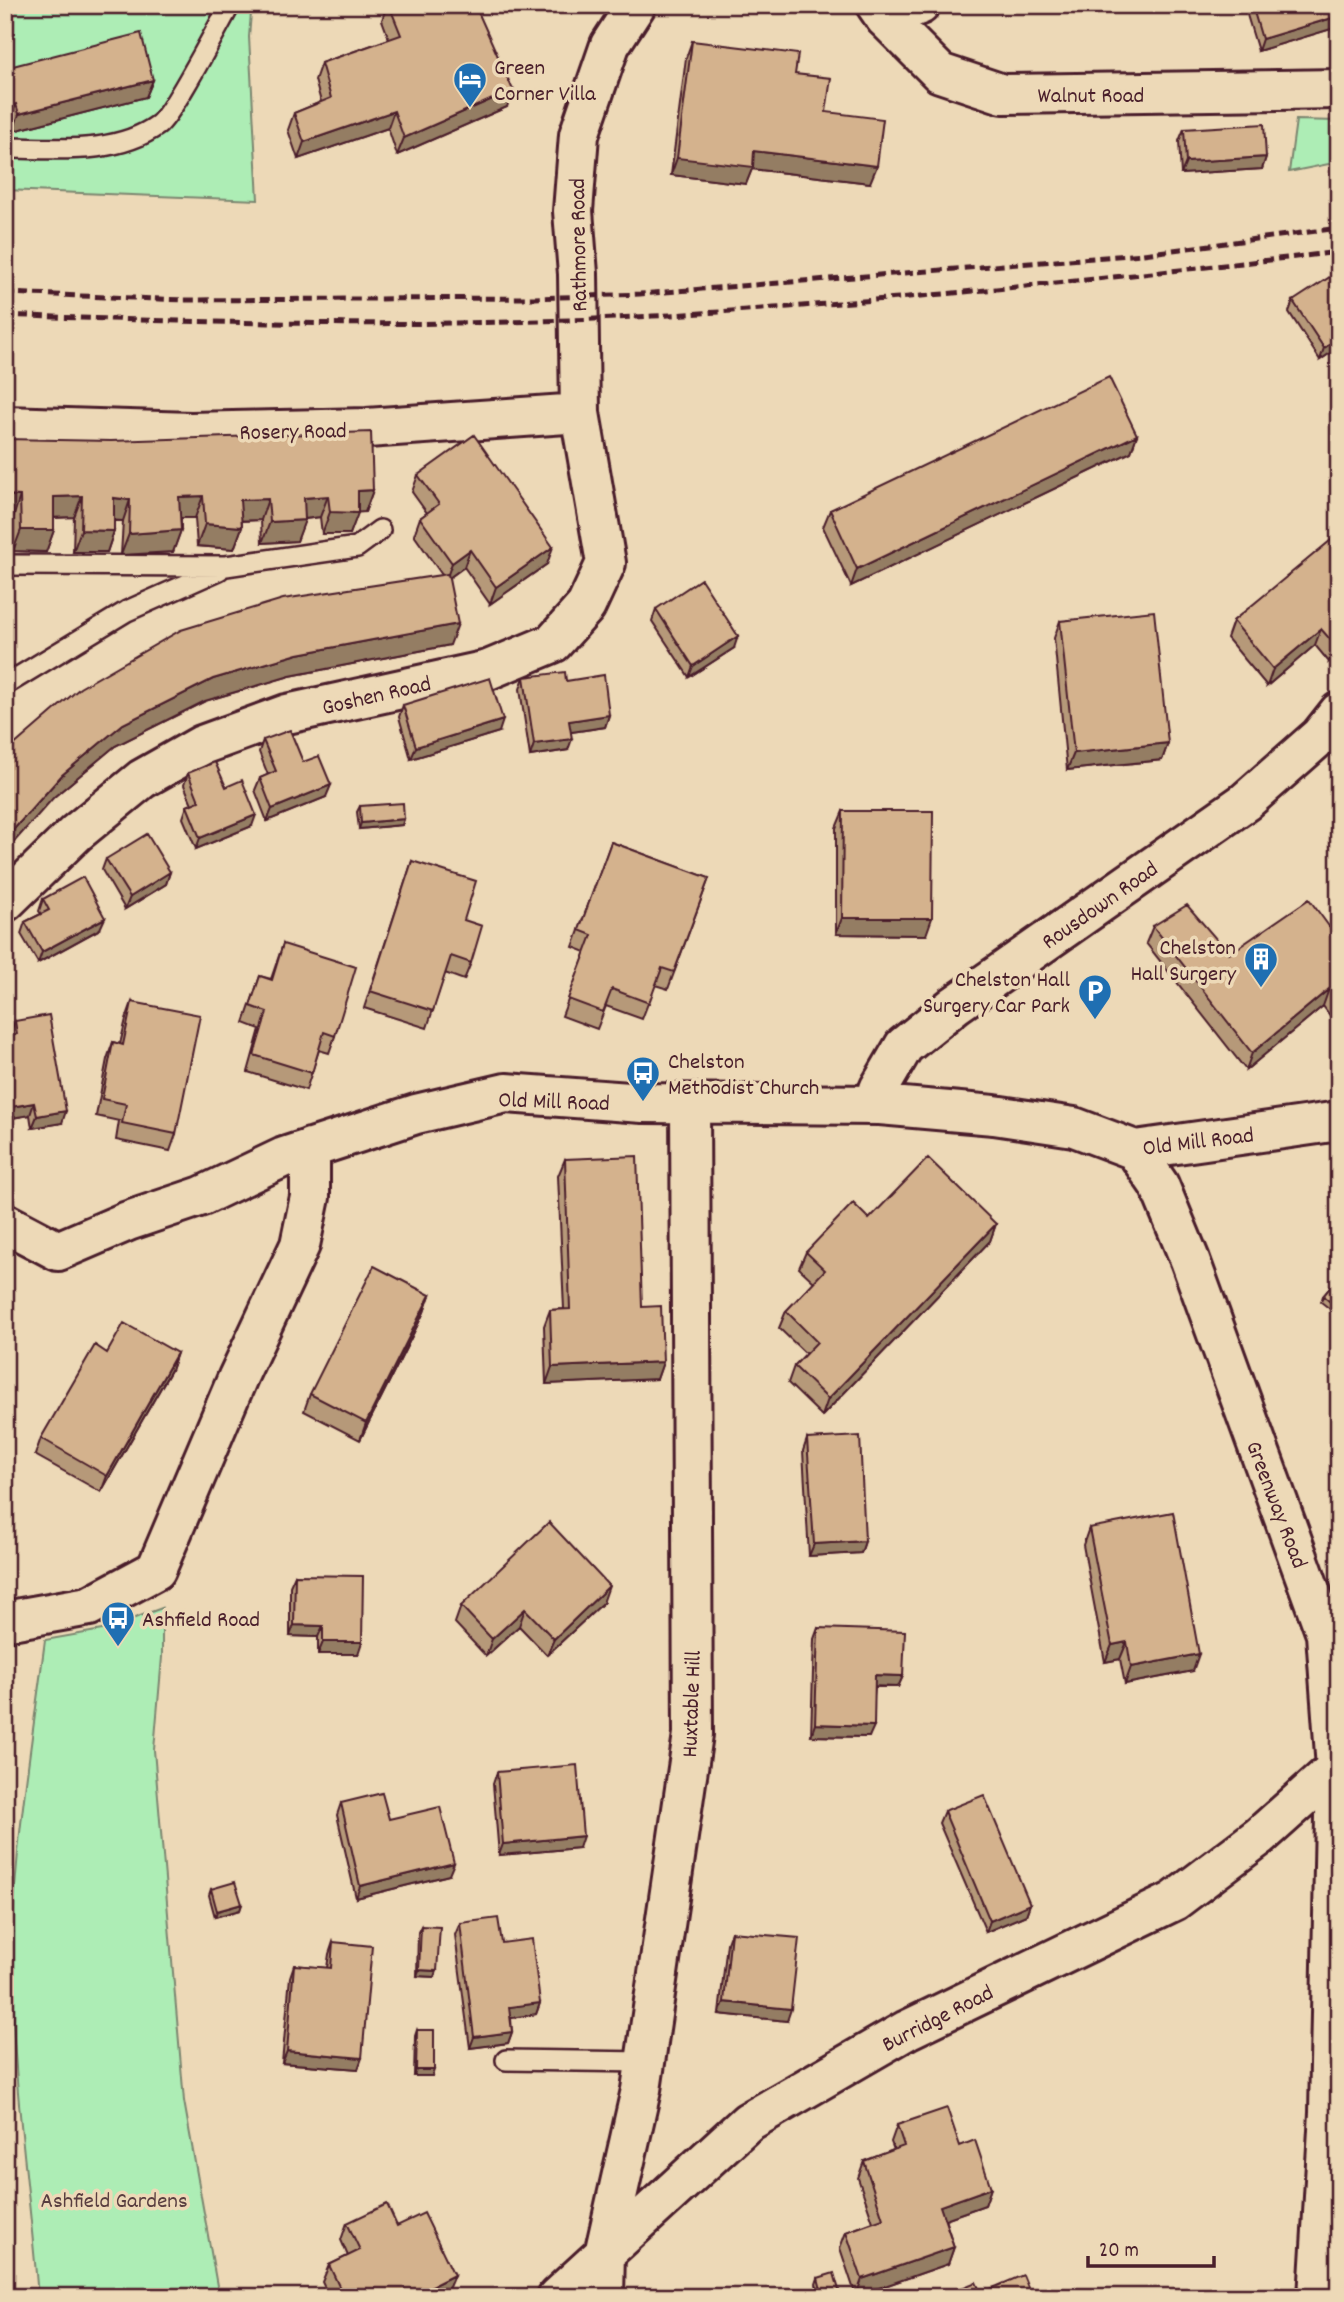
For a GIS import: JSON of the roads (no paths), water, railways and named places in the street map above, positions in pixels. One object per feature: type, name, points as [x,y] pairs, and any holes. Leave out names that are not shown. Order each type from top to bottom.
[{"type":"street","name":"Rathmore Road","points":[[580,413],[578,274],[573,211],[579,135],[610,45],[636,5]]},
{"type":"street","points":[[881,12],[920,5]]},
{"type":"street","name":"Walnut Road","points":[[881,12],[940,73],[1003,94],[1339,89]]},
{"type":"street","name":"Rosery Road","points":[[5,426],[205,432],[367,428],[580,413]]},
{"type":"street","name":"Goshen Road","points":[[5,902],[76,832],[132,787],[202,745],[286,714],[488,670],[553,643],[586,606],[606,563],[580,413]]},
{"type":"street","name":"Rousdown Road","points":[[880,1105],[879,1089],[904,1046],[955,1005],[1245,802],[1335,727]]},
{"type":"street","name":"Old Mill Road","points":[[5,1223],[58,1251],[128,1221],[201,1195],[284,1157],[416,1114],[506,1093],[690,1104],[880,1105],[994,1115],[1074,1127],[1135,1150],[1339,1121]]},
{"type":"street","name":"Huxtable Hill","points":[[604,2297],[605,2250],[646,2062],[693,1734],[690,1104]]},
{"type":"street","points":[[5,1621],[89,1606],[156,1570],[238,1377],[300,1245],[310,1197],[310,1148]]},
{"type":"street","name":"Greenway Road","points":[[1135,1150],[1159,1185],[1190,1261],[1326,1634],[1337,1768],[1329,2113],[1318,2297]]},
{"type":"street","name":"Burridge Road","points":[[557,2297],[605,2250],[748,2122],[907,2030],[1174,1902],[1260,1836],[1337,1768]]},
{"type":"lane","points":[[5,148],[83,148],[134,139],[160,124],[230,5]]},
{"type":"lane","points":[[5,565],[226,566],[357,547],[380,530]]},
{"type":"lane","points":[[5,685],[127,611],[226,566]]},
{"type":"lane","points":[[506,2060],[646,2062]]},
{"type":"railway","points":[[5,293],[184,300],[535,298],[640,294],[1143,254],[1339,228]]},
{"type":"railway","points":[[5,315],[321,324],[479,323],[636,317],[988,290],[1339,252]]},
{"type":"place","name":"Green Corner Villa","points":[[470,109]]},
{"type":"place","name":"Chelston Hall Surgery","points":[[1261,989]]},
{"type":"place","name":"Chelston Hall Surgery Car Park","points":[[1095,1021]]},
{"type":"place","name":"Chelston Methodist Church","points":[[643,1103]]},
{"type":"place","name":"Ashfield Road","points":[[118,1648]]},
{"type":"park label","name":"Ashfield Gardens","points":[[114,2199]]}]
